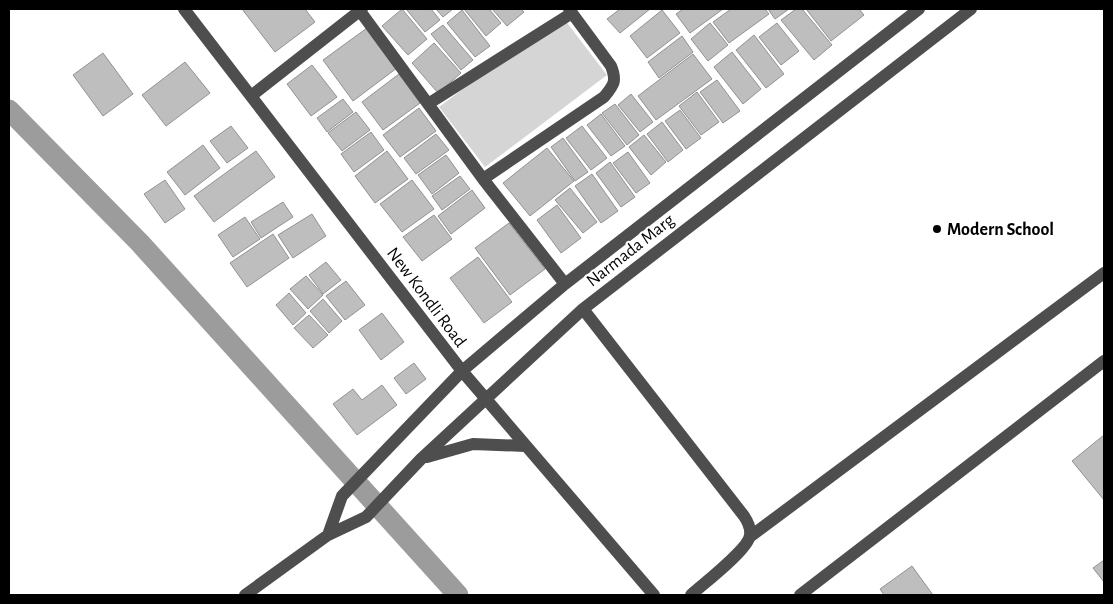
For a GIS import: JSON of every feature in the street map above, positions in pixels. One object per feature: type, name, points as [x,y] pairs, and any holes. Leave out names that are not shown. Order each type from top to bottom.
[{"type":"street","name":"New Kondli Road","points":[[184,9],[462,371],[654,595]]},
{"type":"street","name":"Narmada Marg","points":[[328,535],[342,496],[462,371],[565,284],[919,9]]},
{"type":"street","name":"Narmada Marg","points":[[245,595],[328,535],[366,517],[421,459],[582,309],[971,9]]},
{"type":"street","points":[[251,96],[361,10],[483,179],[565,284]]},
{"type":"street","points":[[428,104],[570,11],[611,66],[615,77],[612,88],[604,97],[483,179]]},
{"type":"street","points":[[691,595],[745,547],[751,536],[1104,273]]},
{"type":"street","points":[[582,309],[744,516],[750,526],[751,536]]},
{"type":"street","points":[[800,595],[1104,360]]},
{"type":"street","points":[[421,459],[473,444],[525,446]]},
{"type":"shaded area","points":[[561,15],[607,75],[485,167],[439,107]]},
{"type":"building","points":[[242,9],[305,9],[315,22],[275,52]]},
{"type":"building","points":[[402,9],[427,39],[408,55],[382,26]]},
{"type":"building","points":[[406,9],[431,9],[440,20],[425,32]]},
{"type":"building","points":[[436,9],[453,9],[443,17]]},
{"type":"building","points":[[464,9],[489,9],[501,23],[486,36]]},
{"type":"building","points":[[492,9],[521,9],[524,12],[507,26]]},
{"type":"building","points":[[620,9],[650,9],[620,33],[607,19]]},
{"type":"building","points":[[683,9],[723,9],[690,33],[676,14]]},
{"type":"building","points":[[731,9],[765,9],[769,14],[729,43],[713,22]]},
{"type":"building","points":[[768,9],[789,9],[775,19]]},
{"type":"building","points":[[796,9],[802,9],[832,45],[814,60],[781,20]]},
{"type":"building","points":[[806,9],[859,9],[864,15],[831,41]]},
{"type":"building","points":[[462,10],[490,46],[475,57],[447,23]]},
{"type":"building","points":[[662,10],[680,33],[647,58],[630,36]]},
{"type":"building","points":[[710,23],[728,45],[708,61],[691,39]]},
{"type":"building","points":[[777,23],[799,51],[781,65],[759,37]]},
{"type":"building","points":[[443,25],[473,60],[461,70],[431,34]]},
{"type":"building","points":[[367,28],[397,68],[353,101],[323,60]]},
{"type":"building","points":[[754,35],[784,74],[766,88],[736,50]]},
{"type":"building","points":[[682,36],[693,52],[659,78],[648,62]]},
{"type":"building","points":[[434,43],[461,73],[438,93],[412,63]]},
{"type":"building","points":[[732,52],[761,89],[743,104],[714,67]]},
{"type":"building","points":[[103,53],[133,94],[103,116],[73,75]]},
{"type":"building","points":[[693,54],[712,79],[656,120],[638,96]]},
{"type":"building","points":[[185,62],[210,93],[166,126],[142,95]]},
{"type":"building","points":[[312,65],[337,97],[311,116],[287,84]]},
{"type":"building","points":[[399,74],[420,103],[383,130],[362,102]]},
{"type":"building","points":[[717,80],[740,111],[723,123],[700,92]]},
{"type":"building","points":[[697,92],[719,122],[701,135],[679,106]]},
{"type":"building","points":[[631,94],[653,122],[640,132],[618,105]]},
{"type":"building","points":[[343,99],[353,112],[327,132],[317,118]]},
{"type":"building","points":[[615,104],[639,135],[627,145],[602,113]]},
{"type":"building","points":[[419,108],[436,131],[400,157],[383,135]]},
{"type":"building","points":[[680,110],[701,138],[686,149],[665,121]]},
{"type":"building","points":[[356,112],[370,130],[342,151],[328,133]]},
{"type":"building","points":[[601,114],[625,146],[611,156],[587,125]]},
{"type":"building","points":[[662,122],[683,150],[668,162],[647,134]]},
{"type":"building","points":[[231,126],[248,148],[227,163],[210,141]]},
{"type":"building","points":[[582,126],[607,158],[591,170],[566,138]]},
{"type":"building","points":[[371,132],[384,150],[354,172],[341,154]]},
{"type":"building","points":[[436,134],[449,150],[416,174],[404,158]]},
{"type":"building","points":[[644,135],[666,162],[651,175],[629,147]]},
{"type":"building","points":[[563,138],[588,172],[575,181],[551,147]]},
{"type":"building","points":[[203,145],[220,168],[185,195],[167,172]]},
{"type":"building","points":[[547,148],[574,181],[530,216],[503,183]]},
{"type":"building","points":[[256,151],[275,177],[214,222],[194,196]]},
{"type":"building","points":[[387,151],[408,179],[375,203],[355,176]]},
{"type":"building","points":[[628,152],[650,183],[636,193],[613,163]]},
{"type":"building","points":[[446,155],[459,173],[432,194],[418,175]]},
{"type":"building","points":[[610,162],[635,197],[621,207],[596,173]]},
{"type":"building","points":[[592,174],[618,211],[601,223],[575,186]]},
{"type":"building","points":[[460,176],[470,189],[442,210],[432,196]]},
{"type":"building","points":[[165,180],[185,209],[165,223],[144,194]]},
{"type":"building","points":[[412,180],[434,209],[402,232],[380,204]]},
{"type":"building","points":[[570,188],[597,222],[583,233],[555,200]]},
{"type":"building","points":[[472,190],[485,208],[451,234],[438,216]]},
{"type":"building","points":[[283,202],[293,217],[261,238],[251,222]]},
{"type":"building","points":[[557,205],[581,238],[561,253],[537,220]]},
{"type":"building","points":[[312,214],[326,236],[293,258],[278,235]]},
{"type":"building","points":[[434,215],[452,239],[422,261],[403,237]]},
{"type":"building","points":[[245,217],[260,239],[233,257],[218,235]]},
{"type":"building","points":[[509,223],[545,269],[510,295],[475,248]]},
{"type":"building","points":[[273,234],[289,258],[247,287],[230,263]]},
{"type":"building","points":[[478,257],[512,302],[484,323],[450,278]]},
{"type":"building","points":[[326,262],[341,280],[323,294],[309,275]]},
{"type":"building","points":[[306,276],[323,295],[308,309],[290,289]]},
{"type":"building","points":[[346,281],[365,305],[345,320],[326,296]]},
{"type":"building","points":[[289,293],[306,313],[293,325],[276,305]]},
{"type":"building","points":[[323,299],[342,321],[329,333],[310,311]]},
{"type":"building","points":[[382,313],[404,342],[381,360],[359,330]]},
{"type":"building","points":[[309,315],[328,335],[313,348],[294,328]]},
{"type":"building","points":[[414,363],[426,379],[406,394],[394,378]]},
{"type":"building","points":[[382,385],[397,405],[357,435],[333,404],[353,389],[362,400]]},
{"type":"building","points":[[1104,435],[1104,500],[1072,461]]},
{"type":"building","points":[[1104,560],[1104,582],[1093,568]]},
{"type":"building","points":[[912,566],[933,595],[884,595],[880,589]]},
{"type":"waterway","points":[[9,110],[140,243],[458,595]]},
{"type":"place","name":"Modern School","points":[[937,229]]}]
